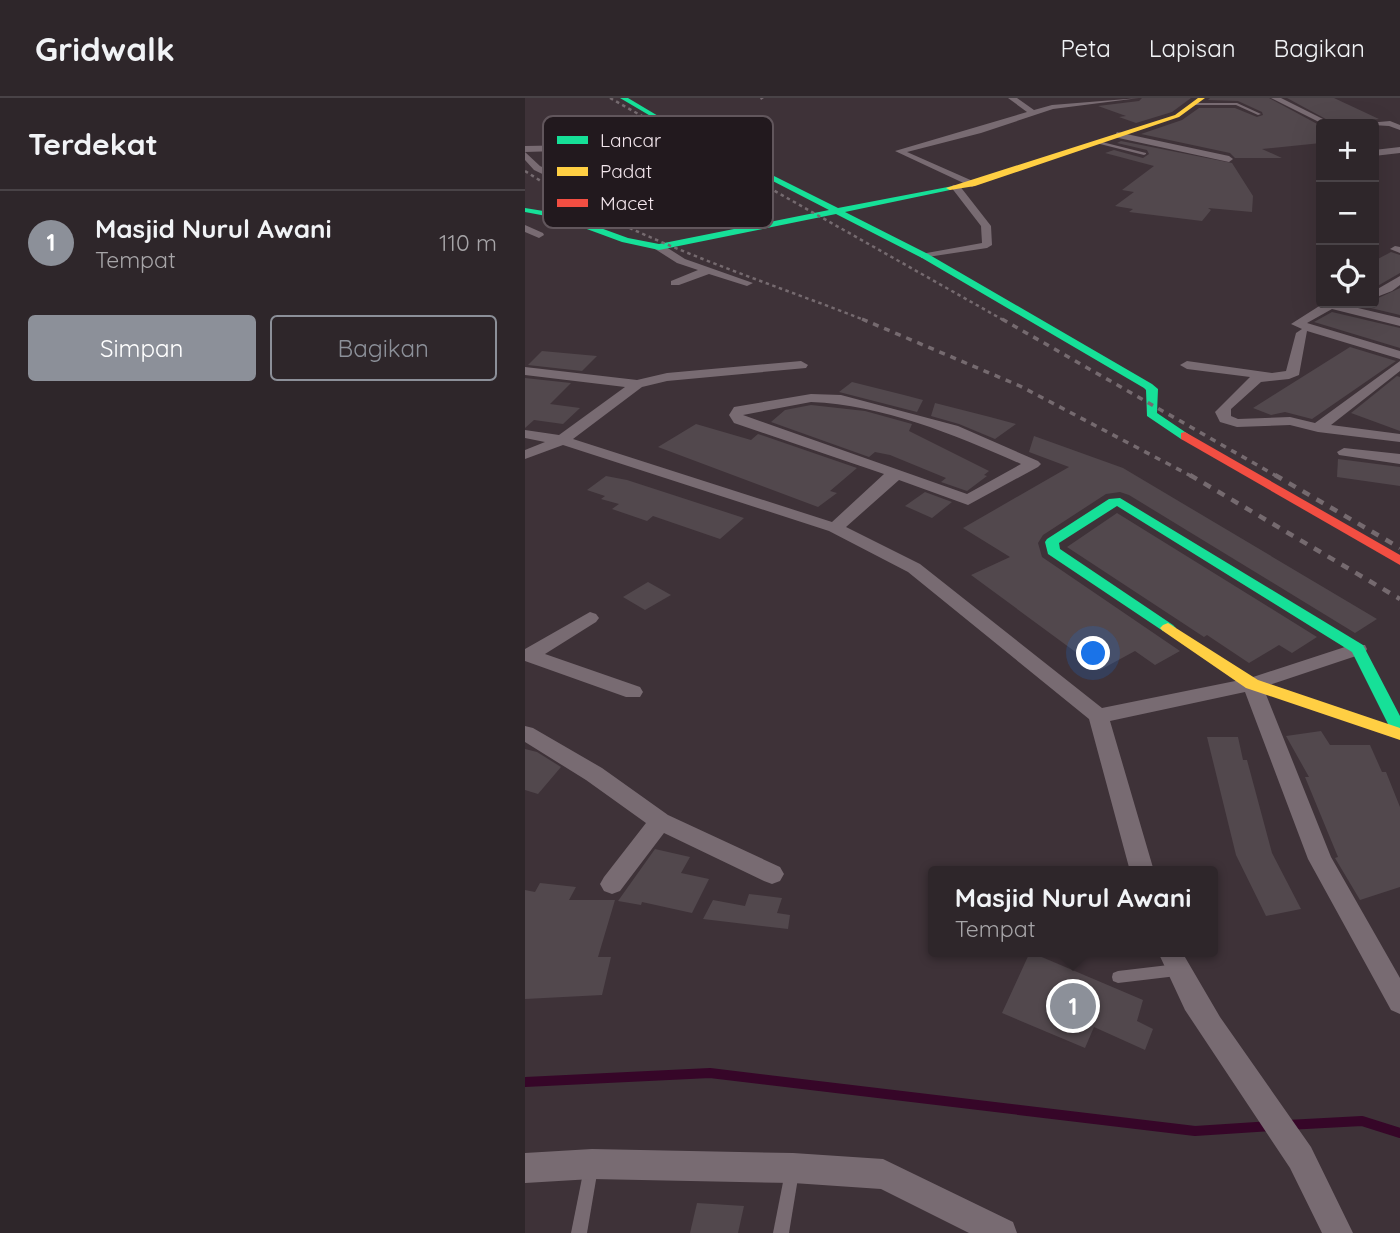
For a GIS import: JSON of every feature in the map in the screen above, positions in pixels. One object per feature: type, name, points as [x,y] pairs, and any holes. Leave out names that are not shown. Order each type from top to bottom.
[{"type":"street","points":[[623,98],[654,116]]},
{"type":"street","points":[[1012,98],[1032,112]]},
{"type":"street","points":[[925,257],[987,245],[986,226],[964,185],[899,151],[978,131],[1032,112],[1070,104],[1135,98]]},
{"type":"street","points":[[1275,98],[1319,119]]},
{"type":"street","points":[[773,223],[964,185],[1177,116],[1199,101]]},
{"type":"street","points":[[1379,123],[1390,123],[1400,128]]},
{"type":"street","points":[[1117,135],[1229,159]]},
{"type":"street","points":[[525,149],[543,148]]},
{"type":"street","points":[[1379,152],[1400,150]]},
{"type":"street","points":[[525,155],[543,171]]},
{"type":"street","points":[[773,178],[925,257],[1148,386],[1152,389],[1151,414],[1157,420],[1400,561]]},
{"type":"street","points":[[525,210],[543,211]]},
{"type":"street","points":[[525,228],[540,235]]},
{"type":"street","points":[[595,228],[628,242],[659,247],[751,228]]},
{"type":"street","points":[[659,247],[681,261],[747,283]]},
{"type":"street","points":[[675,283],[710,270]]},
{"type":"street","points":[[1379,293],[1400,279]]},
{"type":"street","points":[[1322,308],[1297,324],[1400,355]]},
{"type":"street","points":[[1355,308],[1400,322]]},
{"type":"street","points":[[1302,333],[1294,372],[1289,375],[1257,377],[1226,406],[1223,412],[1225,419],[1237,423],[1290,421],[1318,428],[1400,438]]},
{"type":"street","points":[[525,371],[637,384],[667,377],[801,365]]},
{"type":"street","points":[[1187,365],[1268,376]]},
{"type":"street","points":[[1318,428],[1400,365]]},
{"type":"street","points":[[525,455],[562,440],[637,384]]},
{"type":"street","points":[[828,397],[841,399],[953,429],[1033,464],[968,500],[892,472],[739,420],[736,415],[745,408],[828,397]]},
{"type":"street","points":[[525,434],[562,440],[835,528],[913,568],[1098,716],[1141,866]]},
{"type":"street","points":[[1344,452],[1400,459]]},
{"type":"street","points":[[835,528],[892,478],[892,472]]},
{"type":"street","points":[[1114,502],[1120,502],[1358,649],[1400,733],[1252,684],[1053,551],[1052,542],[1114,502]]},
{"type":"street","points":[[527,655],[590,618]]},
{"type":"street","points":[[1098,716],[1252,684],[1358,649]]},
{"type":"street","points":[[527,655],[633,692]]},
{"type":"street","points":[[1252,684],[1319,859],[1400,1002]]},
{"type":"street","points":[[525,733],[594,774],[660,821],[772,874]]},
{"type":"street","points":[[612,884],[660,821]]},
{"type":"street","points":[[1173,961],[1294,1147],[1338,1233]]},
{"type":"street","points":[[525,1168],[592,1164],[793,1168],[883,1174],[1002,1233]]},
{"type":"lane","points":[[1199,101],[1237,104],[1259,114]]},
{"type":"lane","points":[[1098,142],[1143,154]]},
{"type":"lane","points":[[1118,977],[1173,961]]},
{"type":"lane","points":[[579,1233],[592,1164]]},
{"type":"lane","points":[[781,1233],[793,1168]]},
{"type":"building","points":[[1142,98],[1191,98],[1172,112],[1136,123],[1119,117],[1126,116],[1098,106],[1139,101]]},
{"type":"building","points":[[1269,98],[1316,123],[1316,144],[1262,149],[1282,158],[1235,158],[1230,153],[1141,134],[1182,120],[1199,108],[1235,108],[1257,117],[1263,115],[1262,112],[1238,101],[1208,100]]},
{"type":"building","points":[[1287,98],[1334,98],[1379,119],[1326,119]]},
{"type":"building","points":[[1121,141],[1232,163],[1253,196],[1252,212],[1208,208],[1211,210],[1202,221],[1129,212],[1133,209],[1115,206],[1134,192],[1122,190],[1154,166],[1105,153],[1114,150],[1143,158],[1149,154],[1147,150],[1117,143]]},
{"type":"building","points":[[1391,252],[1400,255],[1400,273],[1379,285],[1379,258]]},
{"type":"building","points":[[1400,288],[1400,315],[1371,308],[1379,308],[1379,298]]},
{"type":"building","points":[[1332,312],[1400,328],[1400,348],[1314,322]]},
{"type":"building","points":[[1350,347],[1396,361],[1312,419],[1285,412],[1271,415],[1253,408]]},
{"type":"building","points":[[542,351],[597,356],[582,371],[528,365]]},
{"type":"building","points":[[1397,376],[1400,377],[1400,431],[1351,413]]},
{"type":"building","points":[[525,378],[571,383],[550,404],[580,408],[563,424],[534,420],[525,428]]},
{"type":"building","points":[[852,382],[923,400],[917,412],[839,392]]},
{"type":"building","points":[[935,403],[1016,424],[995,439],[931,416]]},
{"type":"building","points":[[811,405],[865,411],[912,424],[909,431],[989,471],[984,475],[987,476],[967,491],[941,482],[946,478],[890,455],[875,452],[869,457],[771,422],[785,410]]},
{"type":"building","points":[[696,424],[751,440],[758,434],[857,468],[830,491],[837,493],[818,507],[658,447]]},
{"type":"building","points":[[1034,436],[1123,468],[1377,619],[1355,633],[1129,495],[1120,492],[1106,494],[1043,535],[1038,543],[1042,557],[1180,651],[1155,665],[1135,651],[1100,670],[971,575],[1010,557],[963,528],[1069,467],[1029,452]]},
{"type":"building","points":[[1338,459],[1400,467],[1400,486],[1337,477]]},
{"type":"building","points":[[606,476],[627,480],[744,518],[720,539],[653,516],[647,521],[612,509],[619,504],[601,499],[605,496],[587,490]]},
{"type":"building","points":[[925,492],[952,502],[932,518],[905,506]]},
{"type":"building","points":[[1117,513],[1317,637],[1292,653],[1279,645],[1249,663],[1207,635],[1204,637],[1067,547]]},
{"type":"building","points":[[648,582],[671,595],[645,610],[623,597]]},
{"type":"building","points":[[1321,731],[1330,745],[1370,745],[1382,772],[1386,772],[1400,807],[1400,887],[1360,900],[1335,858],[1338,857],[1305,777],[1309,777],[1286,736]]},
{"type":"building","points":[[1207,737],[1238,737],[1243,760],[1247,760],[1272,853],[1301,909],[1266,916],[1236,855]]},
{"type":"building","points":[[525,749],[537,752],[561,767],[538,794],[525,790]]},
{"type":"building","points":[[655,849],[690,857],[681,873],[709,879],[692,913],[642,902],[641,905],[618,901]]},
{"type":"building","points":[[540,883],[576,887],[569,900],[615,900],[598,957],[611,957],[602,995],[525,999],[525,890],[535,892]]},
{"type":"building","points":[[749,894],[782,898],[777,913],[790,915],[788,929],[703,919],[713,900],[745,906]]},
{"type":"building","points":[[1028,957],[1042,957],[1143,1000],[1137,1021],[1153,1029],[1145,1050],[1094,1027],[1085,1048],[1002,1013]]},
{"type":"building","points":[[697,1203],[744,1206],[738,1233],[690,1233]]},
{"type":"waterway","points":[[525,1082],[710,1073],[1195,1131],[1272,1126]]},
{"type":"waterway","points":[[1287,1125],[1362,1121],[1400,1133]]},
{"type":"railway","points":[[610,98],[642,116]]},
{"type":"railway","points":[[525,171],[543,182]]},
{"type":"railway","points":[[773,190],[1005,321]]},
{"type":"railway","points":[[631,228],[692,255],[865,320]]},
{"type":"railway","points":[[1002,319],[1278,477]]},
{"type":"railway","points":[[865,320],[1020,386],[1193,477]]},
{"type":"railway","points":[[1190,475],[1400,599]]},
{"type":"railway","points":[[1275,475],[1400,548]]},
{"type":"traffic: fast","points":[[623,98],[654,116]]},
{"type":"traffic: fast","points":[[773,178],[925,256],[1148,386],[1152,389],[1151,414],[1185,436]]},
{"type":"traffic: fast","points":[[773,224],[950,188]]},
{"type":"traffic: fast","points":[[525,210],[543,212]]},
{"type":"traffic: fast","points":[[594,228],[625,240],[659,247],[753,228]]},
{"type":"traffic: fast","points":[[1168,628],[1053,551],[1052,542],[1114,502],[1120,502],[1358,649],[1400,732]]},
{"type":"traffic: slow","points":[[950,188],[972,184],[1177,116],[1202,98]]},
{"type":"traffic: slow","points":[[1168,628],[1252,684],[1400,734]]},
{"type":"traffic: jam","points":[[1185,436],[1400,561]]},
{"type":"place","name":"Masjid Nurul Awani","points":[[1073,1006]]}]
